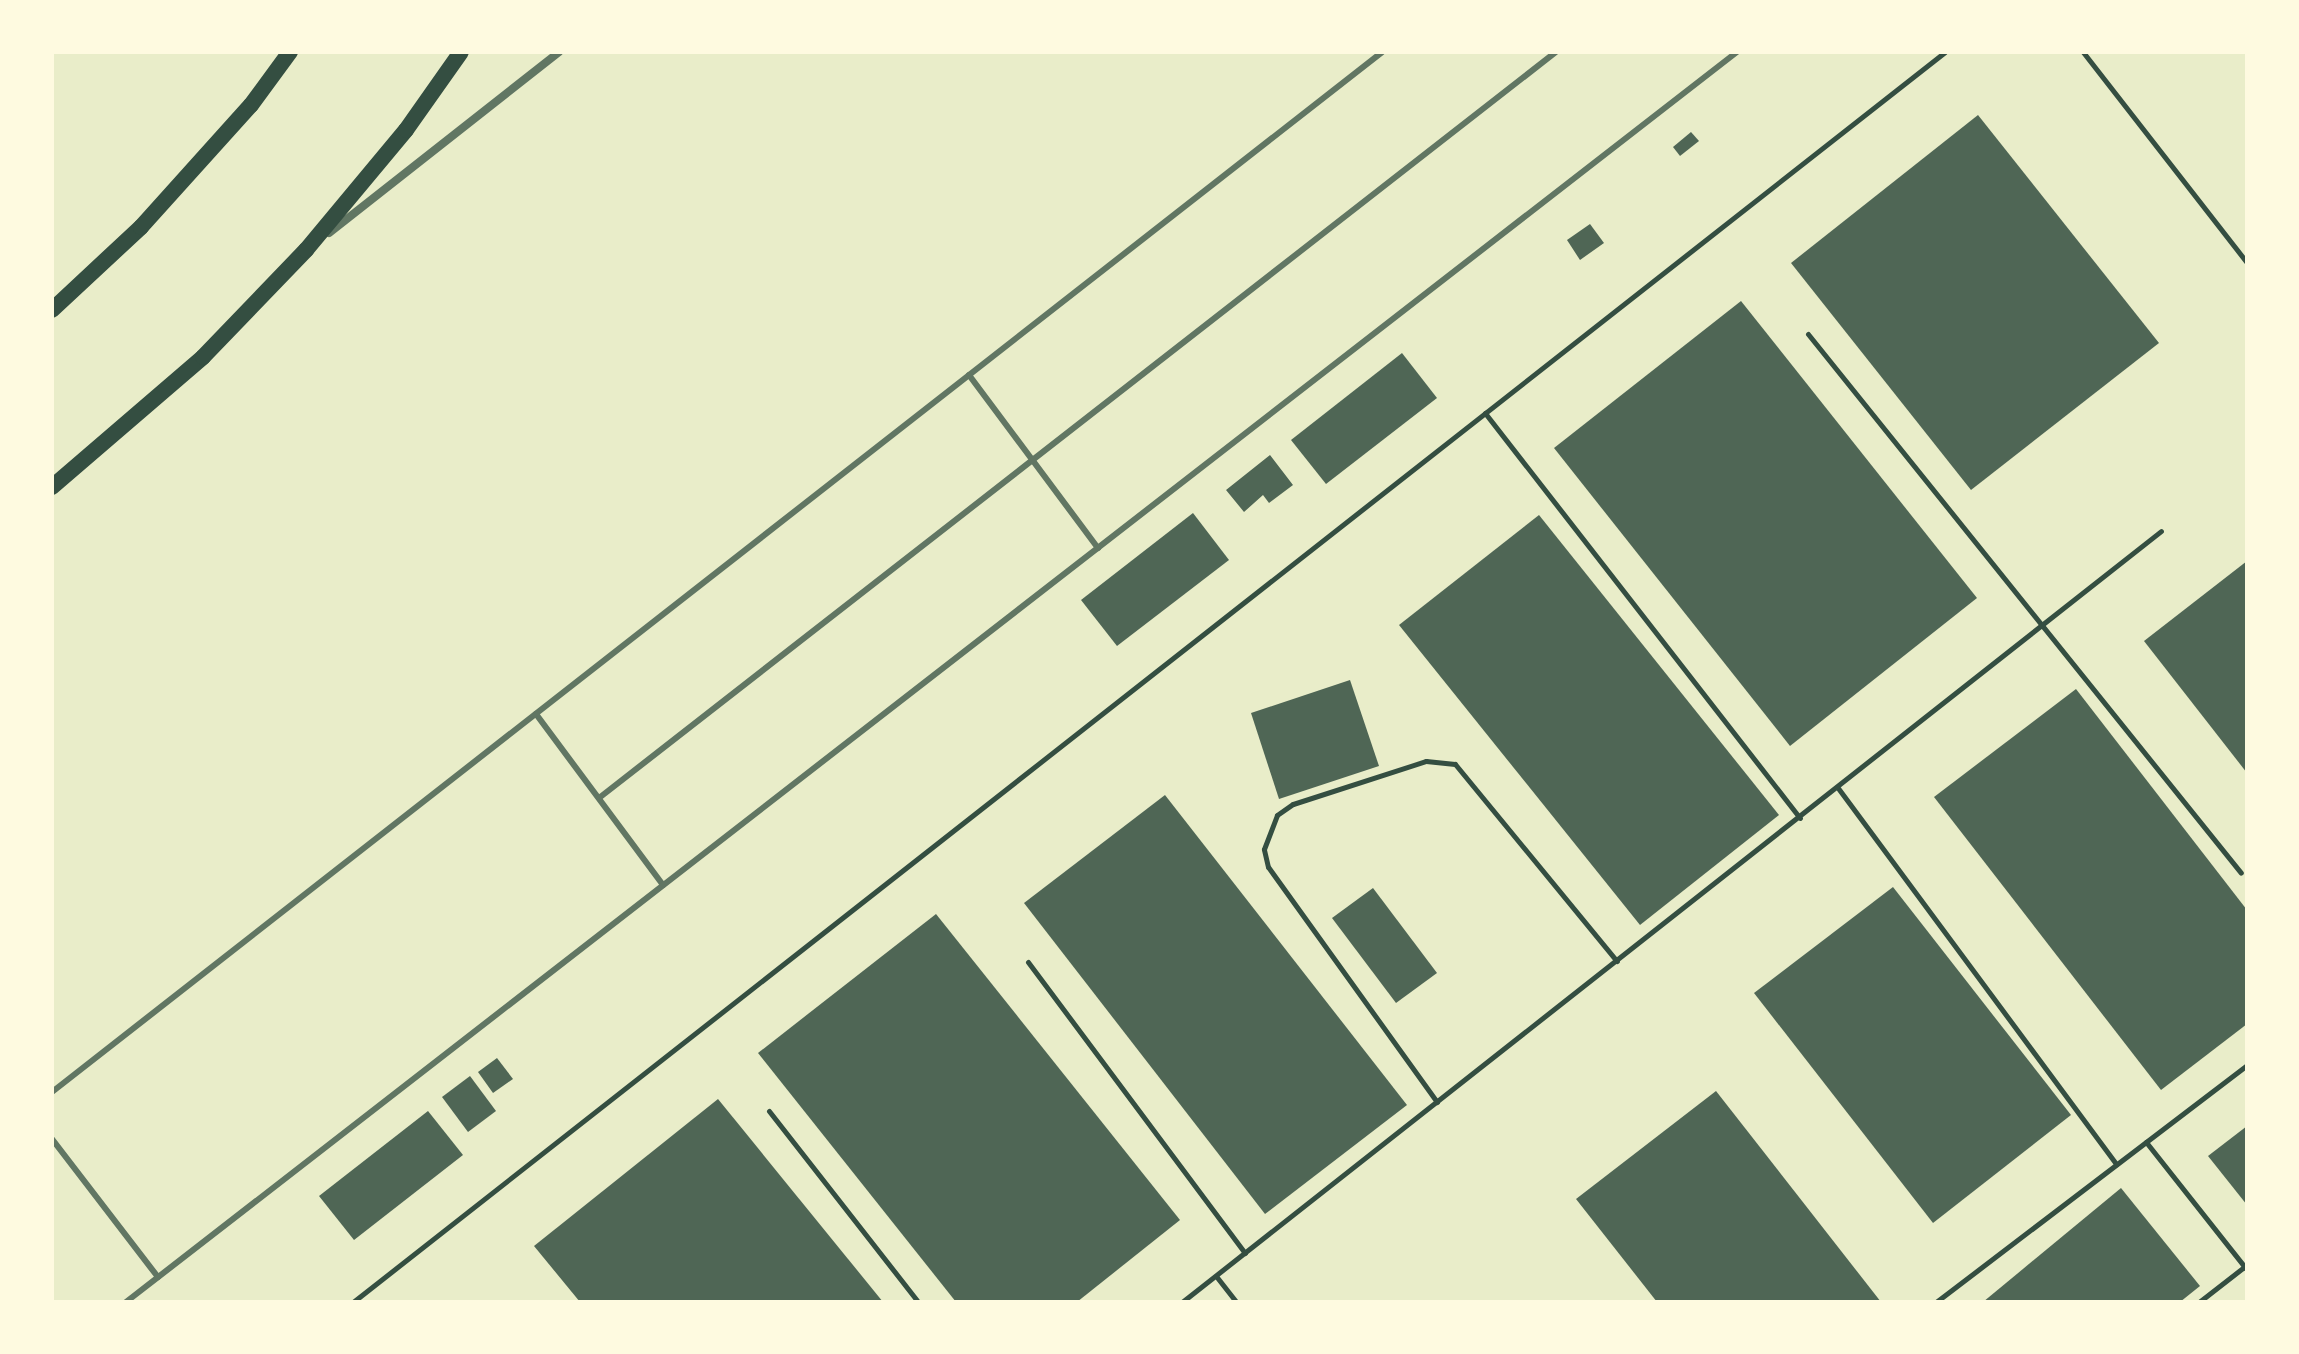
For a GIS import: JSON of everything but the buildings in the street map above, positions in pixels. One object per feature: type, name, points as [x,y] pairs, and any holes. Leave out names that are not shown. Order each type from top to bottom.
[{"type":"main road","points":[[52,310],[141,227],[251,105],[290,52]]},
{"type":"main road","points":[[52,487],[203,357],[306,250],[406,130],[461,52]]},
{"type":"street","points":[[306,250],[559,52]]},
{"type":"lane","points":[[52,1092],[1382,52]]},
{"type":"lane","points":[[599,798],[1556,52]]},
{"type":"lane","points":[[126,1302],[1737,52]]},
{"type":"lane","points":[[969,375],[1098,548]]},
{"type":"lane","points":[[536,714],[663,885]]},
{"type":"lane","points":[[52,1139],[158,1277]]},
{"type":"path","points":[[353,1302],[1945,52]]},
{"type":"path","points":[[2083,52],[2247,263]]},
{"type":"path","points":[[1808,334],[2241,873]]},
{"type":"path","points":[[1485,413],[1800,818]]},
{"type":"path","points":[[1182,1302],[2161,531]]},
{"type":"path","points":[[1437,1102],[1268,867],[1265,840],[1277,815],[1293,804],[1426,761],[1455,764],[1617,961]]},
{"type":"path","points":[[1838,788],[2116,1164]]},
{"type":"path","points":[[1028,962],[1245,1253]]},
{"type":"path","points":[[1936,1302],[2247,1065]]},
{"type":"path","points":[[769,1111],[918,1302]]},
{"type":"path","points":[[2146,1142],[2246,1268],[2199,1302]]},
{"type":"path","points":[[1216,1276],[1236,1302]]}]
